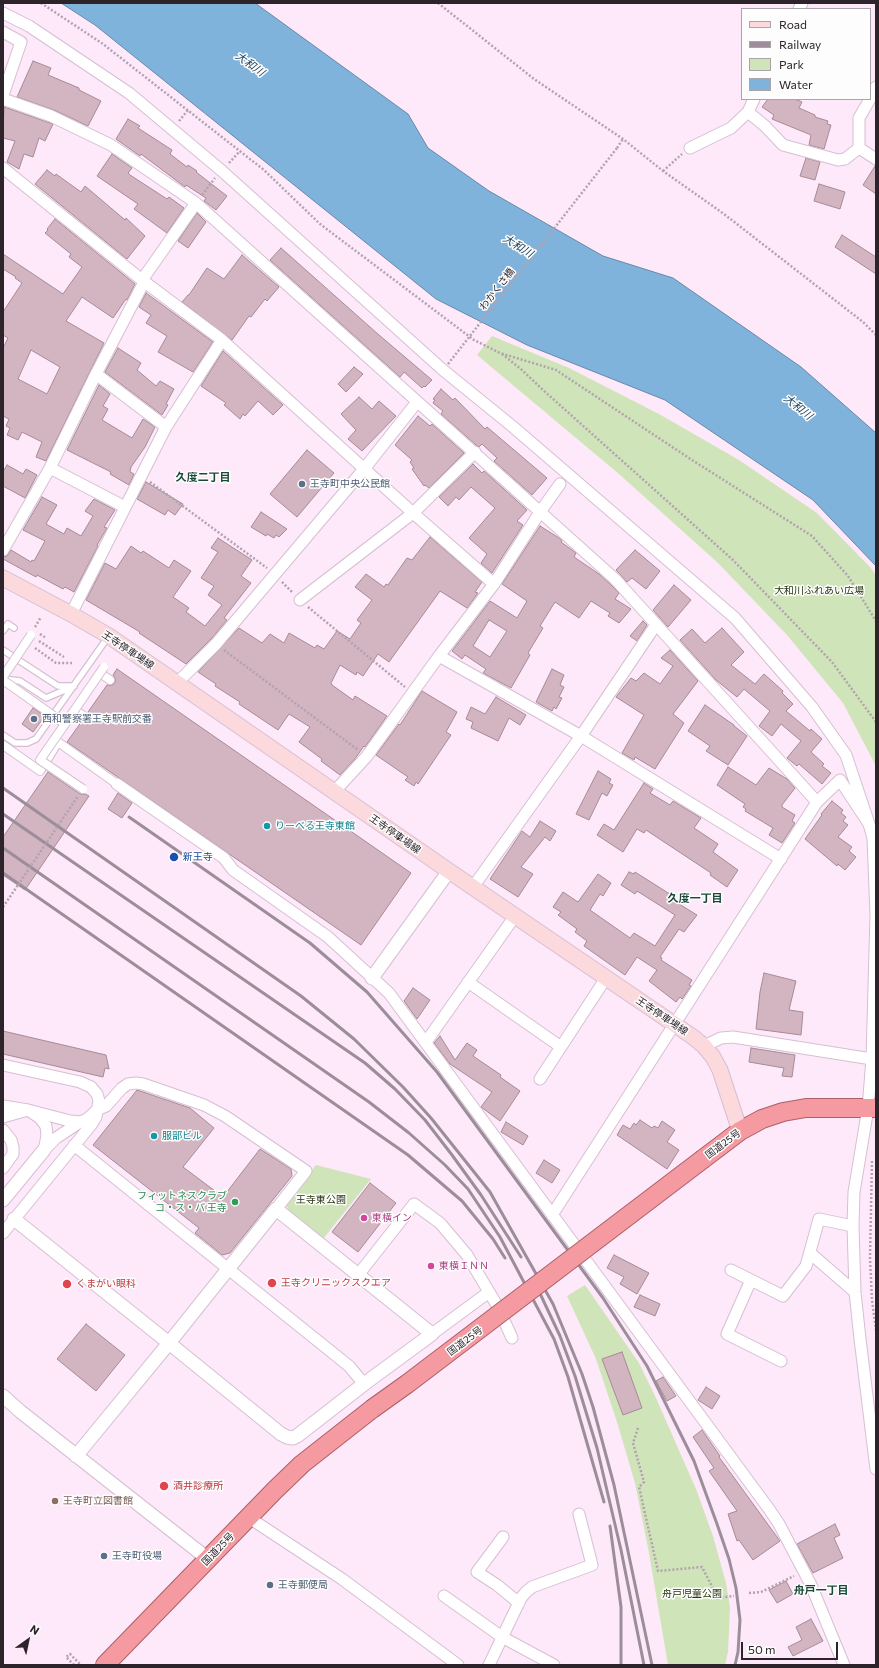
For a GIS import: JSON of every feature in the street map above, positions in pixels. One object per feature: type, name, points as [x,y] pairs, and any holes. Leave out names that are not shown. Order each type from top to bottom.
[{"type":"highway","name":"国道25号","points":[[105,1665],[248,1517],[302,1464],[372,1409],[740,1131],[762,1119],[806,1108],[872,1108]]},
{"type":"main road","name":"王寺停車場線","points":[[3,578],[109,636],[704,1046],[713,1057],[720,1070],[740,1131]]},
{"type":"street","points":[[3,12],[29,26],[129,93],[222,171],[443,370],[512,426],[734,618],[812,707],[846,755],[869,824],[872,838],[876,915],[872,1108],[854,1192],[852,1226],[855,1292],[876,1469]]},
{"type":"street","points":[[3,32],[21,42],[3,95]]},
{"type":"street","points":[[871,97],[876,87]]},
{"type":"street","points":[[3,99],[51,116],[112,145],[196,203],[615,579],[817,802]]},
{"type":"street","points":[[690,148],[731,128],[748,112],[754,100]]},
{"type":"street","points":[[859,148],[859,118],[869,100]]},
{"type":"street","points":[[748,112],[765,126],[783,145],[838,160],[845,159],[859,148]]},
{"type":"street","points":[[859,148],[876,159]]},
{"type":"street","points":[[3,168],[143,281],[222,340],[413,513],[494,584]]},
{"type":"street","points":[[3,550],[50,468],[143,281],[196,203]]},
{"type":"street","points":[[71,614],[166,427],[222,340]]},
{"type":"street","points":[[96,374],[166,427]]},
{"type":"street","points":[[177,683],[216,644],[364,469],[417,402]]},
{"type":"street","points":[[300,600],[413,513],[475,452]]},
{"type":"street","points":[[50,468],[125,508]]},
{"type":"street","points":[[334,792],[367,756],[439,656],[494,584],[540,512],[560,484]]},
{"type":"street","points":[[473,887],[581,736],[656,626]]},
{"type":"street","points":[[31,636],[3,679],[65,724]]},
{"type":"street","points":[[439,656],[581,736],[780,859]]},
{"type":"street","points":[[82,789],[40,760],[102,670],[110,680]]},
{"type":"street","points":[[75,710],[85,717]]},
{"type":"street","points":[[3,745],[40,771],[58,742],[224,858],[233,870],[314,926],[389,993],[780,1524],[818,1600],[844,1665]]},
{"type":"street","points":[[552,1215],[817,802],[840,780],[869,824]]},
{"type":"street","points":[[372,978],[449,871]]},
{"type":"street","points":[[426,1042],[515,916]]},
{"type":"street","points":[[540,1079],[606,978]]},
{"type":"street","points":[[468,982],[561,1047]]},
{"type":"street","points":[[704,1046],[721,1038],[733,1037],[872,1059]]},
{"type":"street","points":[[3,1065],[80,1082],[91,1087],[97,1094],[99,1101],[96,1117],[91,1125],[3,1233]]},
{"type":"street","points":[[3,1200],[44,1150],[56,1138],[87,1119],[97,1110],[106,1106],[122,1088],[128,1084],[136,1082],[216,1110],[306,1170],[276,1210],[76,1456]]},
{"type":"street","points":[[3,1106],[80,1122]]},
{"type":"street","points":[[3,1117],[28,1110],[40,1118],[46,1126],[47,1136],[44,1150]]},
{"type":"street","points":[[3,1130],[7,1134],[13,1147],[13,1154],[3,1168]]},
{"type":"street","points":[[74,1145],[349,1366],[364,1384]]},
{"type":"street","points":[[358,1275],[414,1204],[448,1230],[467,1254],[507,1324],[512,1338]]},
{"type":"street","points":[[276,1210],[432,1334]]},
{"type":"street","points":[[14,1219],[287,1437],[293,1438],[489,1292]]},
{"type":"street","points":[[731,1270],[783,1296],[806,1266],[819,1219],[852,1226]]},
{"type":"street","points":[[810,1253],[855,1292]]},
{"type":"street","points":[[751,1280],[727,1334],[781,1361]]},
{"type":"street","points":[[3,1396],[76,1456],[208,1559]]},
{"type":"street","points":[[488,1665],[526,1592],[532,1587],[592,1564],[578,1514]]},
{"type":"street","points":[[248,1517],[342,1579],[458,1665]]},
{"type":"street","points":[[503,1537],[477,1572],[497,1585],[519,1603]]},
{"type":"street","points":[[444,1596],[502,1637],[554,1665]]},
{"type":"lane","points":[[3,631],[8,624],[14,628]]},
{"type":"lane","points":[[3,735],[15,743],[27,743],[36,739],[109,636]]},
{"type":"lane","points":[[3,650],[58,686],[74,686]]},
{"type":"lane","points":[[3,679],[20,681],[46,698],[74,686]]},
{"type":"path","points":[[41,3],[103,44],[264,170],[320,224],[474,340],[500,353],[556,370],[692,460],[812,536],[848,576],[876,622]]},
{"type":"path","points":[[438,3],[534,79],[623,139],[663,171],[724,214],[863,322],[876,336]]},
{"type":"path","name":"わかくさ橋","points":[[448,364],[623,139]]},
{"type":"path","points":[[663,171],[690,148]]},
{"type":"path","points":[[222,171],[240,151]]},
{"type":"path","points":[[196,203],[212,181]]},
{"type":"path","points":[[500,353],[522,370],[733,560],[832,662],[876,722]]},
{"type":"path","points":[[31,636],[64,657]]},
{"type":"path","points":[[216,644],[367,756]]},
{"type":"path","points":[[3,906],[82,789]]},
{"type":"path","points":[[872,1155],[870,1258],[872,1300],[876,1332]]},
{"type":"path","points":[[638,1428],[633,1442],[644,1482],[639,1487],[658,1571],[702,1567],[718,1598],[734,1596]]},
{"type":"path","points":[[749,1593],[761,1592],[803,1571]]},
{"type":"path","points":[[74,1665],[66,1657],[70,1654],[81,1665]]},
{"type":"green space","name":"大和川ふれあい広場","points":[[492,336],[569,368],[659,414],[739,460],[817,513],[870,567],[876,575],[876,766],[843,703],[787,635],[718,563],[619,474],[477,355]]},
{"type":"green space","name":"王寺東公園","points":[[316,1165],[371,1179],[323,1239],[288,1210],[286,1203]]},
{"type":"green space","name":"舟戸児童公園","points":[[585,1285],[639,1363],[696,1489],[713,1536],[726,1583],[730,1607],[728,1652],[725,1665],[668,1665],[649,1553],[635,1483],[596,1359],[567,1296]]},
{"type":"water","name":"大和川","points":[[61,3],[255,3],[408,114],[428,148],[489,191],[603,256],[673,278],[801,367],[876,433],[876,566],[813,500],[665,400],[527,345],[436,299],[95,25]]},
{"type":"building","points":[[33,61],[51,68],[48,75],[79,88],[79,90],[101,101],[88,126],[54,110],[17,97]]},
{"type":"building","points":[[767,100],[797,100],[802,102],[799,108],[815,115],[815,117],[828,121],[827,124],[831,125],[824,149],[809,145],[811,135],[772,119],[774,115],[762,107]]},
{"type":"building","points":[[4,107],[53,124],[45,141],[39,138],[33,157],[24,154],[19,169],[7,162],[15,141],[3,138]]},
{"type":"building","points":[[128,119],[140,126],[138,128],[172,150],[170,154],[187,167],[188,165],[197,171],[196,172],[227,196],[216,210],[204,201],[206,198],[186,185],[185,187],[141,154],[140,156],[116,139]]},
{"type":"building","points":[[112,154],[132,168],[128,173],[130,175],[167,199],[169,197],[184,208],[167,233],[134,209],[138,204],[97,176]]},
{"type":"building","points":[[806,158],[820,162],[815,180],[800,176]]},
{"type":"building","points":[[876,166],[876,194],[863,185]]},
{"type":"building","points":[[47,170],[55,176],[56,174],[81,192],[85,186],[125,220],[126,218],[145,236],[127,259],[35,184]]},
{"type":"building","points":[[819,184],[845,192],[840,209],[814,201]]},
{"type":"building","points":[[197,213],[206,222],[188,248],[178,241]]},
{"type":"building","points":[[55,219],[135,284],[127,300],[126,299],[113,318],[82,297],[66,321],[104,343],[46,461],[36,457],[42,442],[22,432],[18,440],[7,435],[10,428],[6,426],[9,419],[3,416],[3,348],[8,338],[3,335],[3,312],[22,283],[15,278],[16,277],[3,269],[3,254],[63,294],[82,267],[69,257],[71,254],[45,233],[48,230],[47,229]],"holes":[[[31,350],[60,367],[47,394],[18,379]]]},
{"type":"building","points":[[842,235],[876,257],[876,274],[835,247]]},
{"type":"building","points":[[281,248],[432,380],[422,388],[404,372],[400,377],[270,260]]},
{"type":"building","points":[[242,255],[279,287],[267,301],[265,299],[251,317],[249,316],[232,340],[182,302],[189,295],[207,268],[224,279]]},
{"type":"building","points":[[146,293],[213,342],[193,372],[158,352],[167,336],[146,323],[151,315],[139,307]]},
{"type":"building","points":[[118,348],[141,363],[137,370],[156,386],[160,381],[174,389],[166,404],[168,405],[162,415],[105,372]]},
{"type":"building","points":[[223,351],[283,405],[273,415],[258,401],[245,416],[243,414],[240,419],[224,405],[226,403],[201,386]]},
{"type":"building","points":[[354,367],[363,374],[346,392],[338,384]]},
{"type":"building","points":[[99,385],[110,394],[103,406],[108,409],[102,420],[132,438],[143,419],[155,427],[145,447],[131,467],[130,472],[134,474],[129,485],[110,474],[111,472],[67,450]]},
{"type":"building","points":[[441,389],[453,400],[455,398],[485,429],[487,427],[547,478],[532,495],[494,461],[497,458],[482,444],[479,447],[476,445],[441,414],[443,411],[433,403],[435,400],[433,399]]},
{"type":"building","points":[[359,397],[372,409],[379,401],[396,416],[362,451],[348,439],[356,430],[341,414]]},
{"type":"building","points":[[418,416],[430,426],[432,424],[464,453],[429,488],[425,485],[424,486],[412,469],[414,468],[410,462],[412,460],[395,445]]},
{"type":"building","name":"王寺町中央公民館","points":[[307,450],[334,473],[297,517],[270,494]]},
{"type":"building","points":[[473,464],[482,473],[484,471],[527,510],[517,521],[523,525],[492,573],[481,563],[487,554],[469,538],[495,508],[471,487],[459,500],[456,497],[448,506],[439,497]]},
{"type":"building","points":[[7,465],[23,474],[26,469],[37,475],[25,498],[3,486],[3,472]]},
{"type":"building","points":[[146,482],[183,504],[175,515],[168,510],[165,515],[137,499]]},
{"type":"building","points":[[42,497],[57,505],[46,524],[64,534],[67,528],[81,536],[93,516],[85,511],[94,499],[115,510],[104,527],[107,528],[74,592],[65,587],[63,589],[37,575],[36,577],[3,559],[3,557],[7,556],[11,550],[31,562],[32,560],[34,561],[45,541],[23,530]]},
{"type":"building","points":[[261,512],[287,529],[279,537],[276,535],[274,538],[267,534],[266,536],[251,527]]},
{"type":"building","points":[[540,526],[562,540],[561,542],[576,553],[574,557],[599,574],[619,593],[615,599],[631,609],[619,623],[608,616],[610,613],[591,601],[579,618],[555,602],[540,626],[543,628],[528,653],[530,655],[511,688],[483,673],[486,669],[465,655],[462,659],[452,651],[490,601],[517,618],[527,601],[502,584]],"holes":[[[489,620],[507,631],[490,657],[473,646]]]},
{"type":"building","points":[[430,537],[482,582],[475,592],[478,593],[467,608],[440,591],[389,662],[378,654],[363,676],[357,672],[356,675],[340,665],[331,683],[332,685],[353,700],[355,696],[387,716],[365,747],[364,746],[354,760],[340,775],[299,742],[310,727],[289,714],[278,730],[239,704],[240,702],[215,686],[216,684],[198,672],[239,628],[262,643],[270,634],[284,643],[289,633],[315,648],[317,645],[324,649],[337,631],[350,639],[361,623],[357,620],[372,600],[355,587],[366,574],[384,587],[386,584],[388,585],[407,558],[412,560]]},
{"type":"building","points":[[218,538],[252,560],[241,576],[251,583],[224,618],[227,620],[211,639],[186,664],[139,633],[140,632],[86,600],[105,563],[116,569],[131,546],[141,553],[143,551],[169,568],[174,560],[191,571],[173,597],[189,608],[186,612],[205,626],[222,605],[208,595],[214,586],[201,578],[218,552],[211,548]]},
{"type":"building","points":[[635,550],[660,571],[646,589],[632,578],[627,582],[616,570]]},
{"type":"building","points":[[674,585],[691,600],[668,627],[653,610]]},
{"type":"building","points":[[643,621],[647,625],[637,641],[630,636]]},
{"type":"building","points":[[722,628],[744,652],[731,665],[755,684],[764,674],[783,691],[782,693],[793,704],[786,711],[822,739],[811,752],[824,764],[822,766],[831,773],[822,784],[799,764],[797,766],[787,758],[801,741],[781,724],[772,736],[759,726],[770,711],[744,689],[737,697],[716,680],[680,640],[692,629],[705,643]]},
{"type":"building","points":[[670,650],[698,681],[673,714],[684,723],[655,769],[635,757],[634,760],[622,753],[644,715],[616,697],[631,678],[636,681],[644,673],[660,684],[673,666],[661,658]]},
{"type":"building","name":"りーべる王寺東館","points":[[117,669],[411,873],[361,945],[67,742],[82,721],[87,722],[90,720],[90,715],[88,712],[107,685],[112,685],[115,683],[115,678],[113,675]]},
{"type":"building","points":[[552,669],[564,675],[560,685],[564,687],[559,697],[562,698],[556,709],[554,707],[552,711],[536,702]]},
{"type":"building","points":[[422,691],[457,712],[446,732],[451,735],[418,784],[416,782],[414,786],[405,780],[408,777],[376,755],[399,724],[400,725]]},
{"type":"building","points":[[496,697],[526,715],[520,725],[509,718],[498,741],[471,728],[473,722],[466,719],[471,707],[485,714]]},
{"type":"building","points":[[705,705],[747,736],[728,765],[706,751],[710,746],[688,731]]},
{"type":"building","name":"西和警察署王寺駅前交番","points":[[33,708],[45,716],[33,732],[22,724]]},
{"type":"building","points":[[728,767],[756,785],[769,768],[787,779],[795,788],[782,805],[782,807],[795,815],[792,821],[795,823],[782,843],[769,835],[773,828],[745,811],[746,809],[743,807],[745,804],[717,785]]},
{"type":"building","points":[[598,771],[611,779],[609,783],[613,785],[607,796],[602,793],[589,820],[576,814]]},
{"type":"building","points":[[48,772],[80,794],[89,796],[25,890],[3,875],[3,837]]},
{"type":"building","points":[[644,783],[653,789],[650,793],[670,805],[673,801],[701,818],[694,828],[718,844],[713,852],[738,870],[727,887],[710,875],[711,873],[646,830],[644,833],[637,829],[623,852],[597,835],[604,824],[614,830]]},
{"type":"building","points":[[118,793],[132,803],[122,818],[108,809]]},
{"type":"building","points":[[832,801],[843,810],[841,813],[846,817],[843,821],[848,825],[838,837],[852,847],[849,851],[856,857],[845,870],[838,864],[837,866],[805,839],[822,815],[821,814]]},
{"type":"building","points":[[540,821],[556,831],[550,841],[545,837],[521,867],[533,874],[518,897],[490,879],[522,831],[530,837]]},
{"type":"building","points":[[629,872],[634,874],[635,872],[673,896],[671,899],[697,915],[684,932],[679,929],[660,957],[662,958],[661,960],[692,980],[689,985],[691,986],[682,999],[680,997],[676,1002],[649,981],[657,970],[637,957],[625,975],[584,946],[587,941],[575,932],[577,929],[558,915],[561,912],[553,907],[563,892],[578,902],[598,874],[611,883],[603,896],[600,894],[590,910],[630,938],[634,933],[655,946],[675,915],[637,891],[635,894],[621,885]]},
{"type":"building","points":[[764,973],[796,981],[789,1010],[803,1012],[801,1035],[756,1029],[760,992]]},
{"type":"building","points":[[413,988],[430,1000],[417,1019],[404,1001]]},
{"type":"building","points":[[3,1031],[106,1055],[109,1069],[105,1068],[103,1077],[3,1054]]},
{"type":"building","points":[[440,1036],[455,1060],[467,1043],[477,1050],[473,1056],[501,1075],[500,1077],[520,1091],[500,1121],[481,1107],[492,1092],[450,1064],[434,1043]]},
{"type":"building","points":[[751,1048],[795,1055],[792,1077],[782,1076],[784,1068],[749,1062]]},
{"type":"building","points":[[137,1090],[190,1108],[214,1128],[183,1167],[223,1197],[260,1149],[291,1169],[292,1176],[230,1253],[222,1255],[195,1233],[199,1228],[93,1145]]},
{"type":"building","points":[[640,1120],[652,1128],[654,1126],[658,1128],[662,1121],[675,1130],[667,1142],[679,1150],[667,1169],[617,1135],[623,1125],[630,1129],[634,1123],[636,1125]]},
{"type":"building","points":[[506,1122],[528,1136],[523,1145],[501,1132]]},
{"type":"building","points":[[544,1160],[560,1170],[552,1183],[536,1173]]},
{"type":"building","name":"東横イン","points":[[370,1183],[396,1203],[358,1252],[332,1232]]},
{"type":"building","points":[[614,1255],[649,1273],[637,1294],[620,1284],[624,1277],[607,1268]]},
{"type":"building","points":[[640,1295],[660,1304],[655,1316],[634,1307]]},
{"type":"building","points":[[86,1324],[125,1355],[96,1391],[57,1359]]},
{"type":"building","points":[[622,1352],[642,1408],[623,1415],[602,1359]]},
{"type":"building","points":[[663,1377],[676,1396],[667,1401],[656,1381]]},
{"type":"building","points":[[706,1387],[720,1396],[712,1409],[698,1400]]},
{"type":"building","points":[[702,1430],[720,1456],[719,1457],[780,1541],[753,1560],[739,1540],[737,1541],[728,1514],[737,1511],[709,1471],[714,1468],[693,1437]]},
{"type":"building","points":[[835,1524],[840,1535],[834,1538],[843,1558],[813,1573],[797,1544]]},
{"type":"building","points":[[786,1581],[793,1594],[777,1603],[769,1590]]},
{"type":"building","points":[[811,1619],[823,1641],[793,1656],[788,1647],[802,1640],[796,1627]]},
{"type":"railway","points":[[3,788],[301,996],[354,1039],[403,1087],[431,1118],[490,1192],[553,1304],[582,1374],[593,1407],[614,1485],[652,1665]]},
{"type":"railway","points":[[3,814],[365,1063],[395,1089],[425,1120],[481,1195],[521,1257]]},
{"type":"railway","points":[[129,817],[310,943],[367,992],[437,1072],[603,1298],[647,1366],[694,1461],[717,1524],[729,1559],[736,1588],[740,1620],[738,1652],[735,1665]]},
{"type":"railway","points":[[3,848],[369,1102],[409,1133],[445,1165],[468,1189],[500,1237],[554,1339],[568,1377],[604,1502]]},
{"type":"railway","points":[[3,873],[408,1155],[462,1201],[493,1239],[505,1258]]},
{"type":"railway","points":[[536,1285],[560,1336],[575,1376],[597,1448],[621,1550],[644,1665]]},
{"type":"railway","points":[[610,1526],[621,1607],[621,1665]]},
{"type":"place","name":"王寺町中央公民館","points":[[302,484]]},
{"type":"place","name":"西和警察署王寺駅前交番","points":[[34,719]]},
{"type":"place","name":"りーべる王寺東館","points":[[267,826]]},
{"type":"place","name":"新王寺","points":[[174,857]]},
{"type":"place","name":"服部ビル","points":[[154,1136]]},
{"type":"place","name":"フィットネスクラブ コ・ス・パ 王寺","points":[[235,1202]]},
{"type":"place","name":"東横イン","points":[[364,1218]]},
{"type":"place","name":"東横ＩＮＮ","points":[[431,1266]]},
{"type":"place","name":"王寺クリニックスクエア","points":[[272,1283]]},
{"type":"place","name":"くまがい眼科","points":[[67,1284]]},
{"type":"place","name":"酒井診療所","points":[[164,1486]]},
{"type":"place","name":"王寺町立図書館","points":[[55,1501]]},
{"type":"place","name":"王寺町役場","points":[[104,1556]]},
{"type":"place","name":"王寺郵便局","points":[[270,1585]]},
{"type":"district","name":"久度二丁目","points":[[203,477]]},
{"type":"district","name":"久度一丁目","points":[[695,898]]},
{"type":"district","name":"舟戸一丁目","points":[[821,1590]]}]
